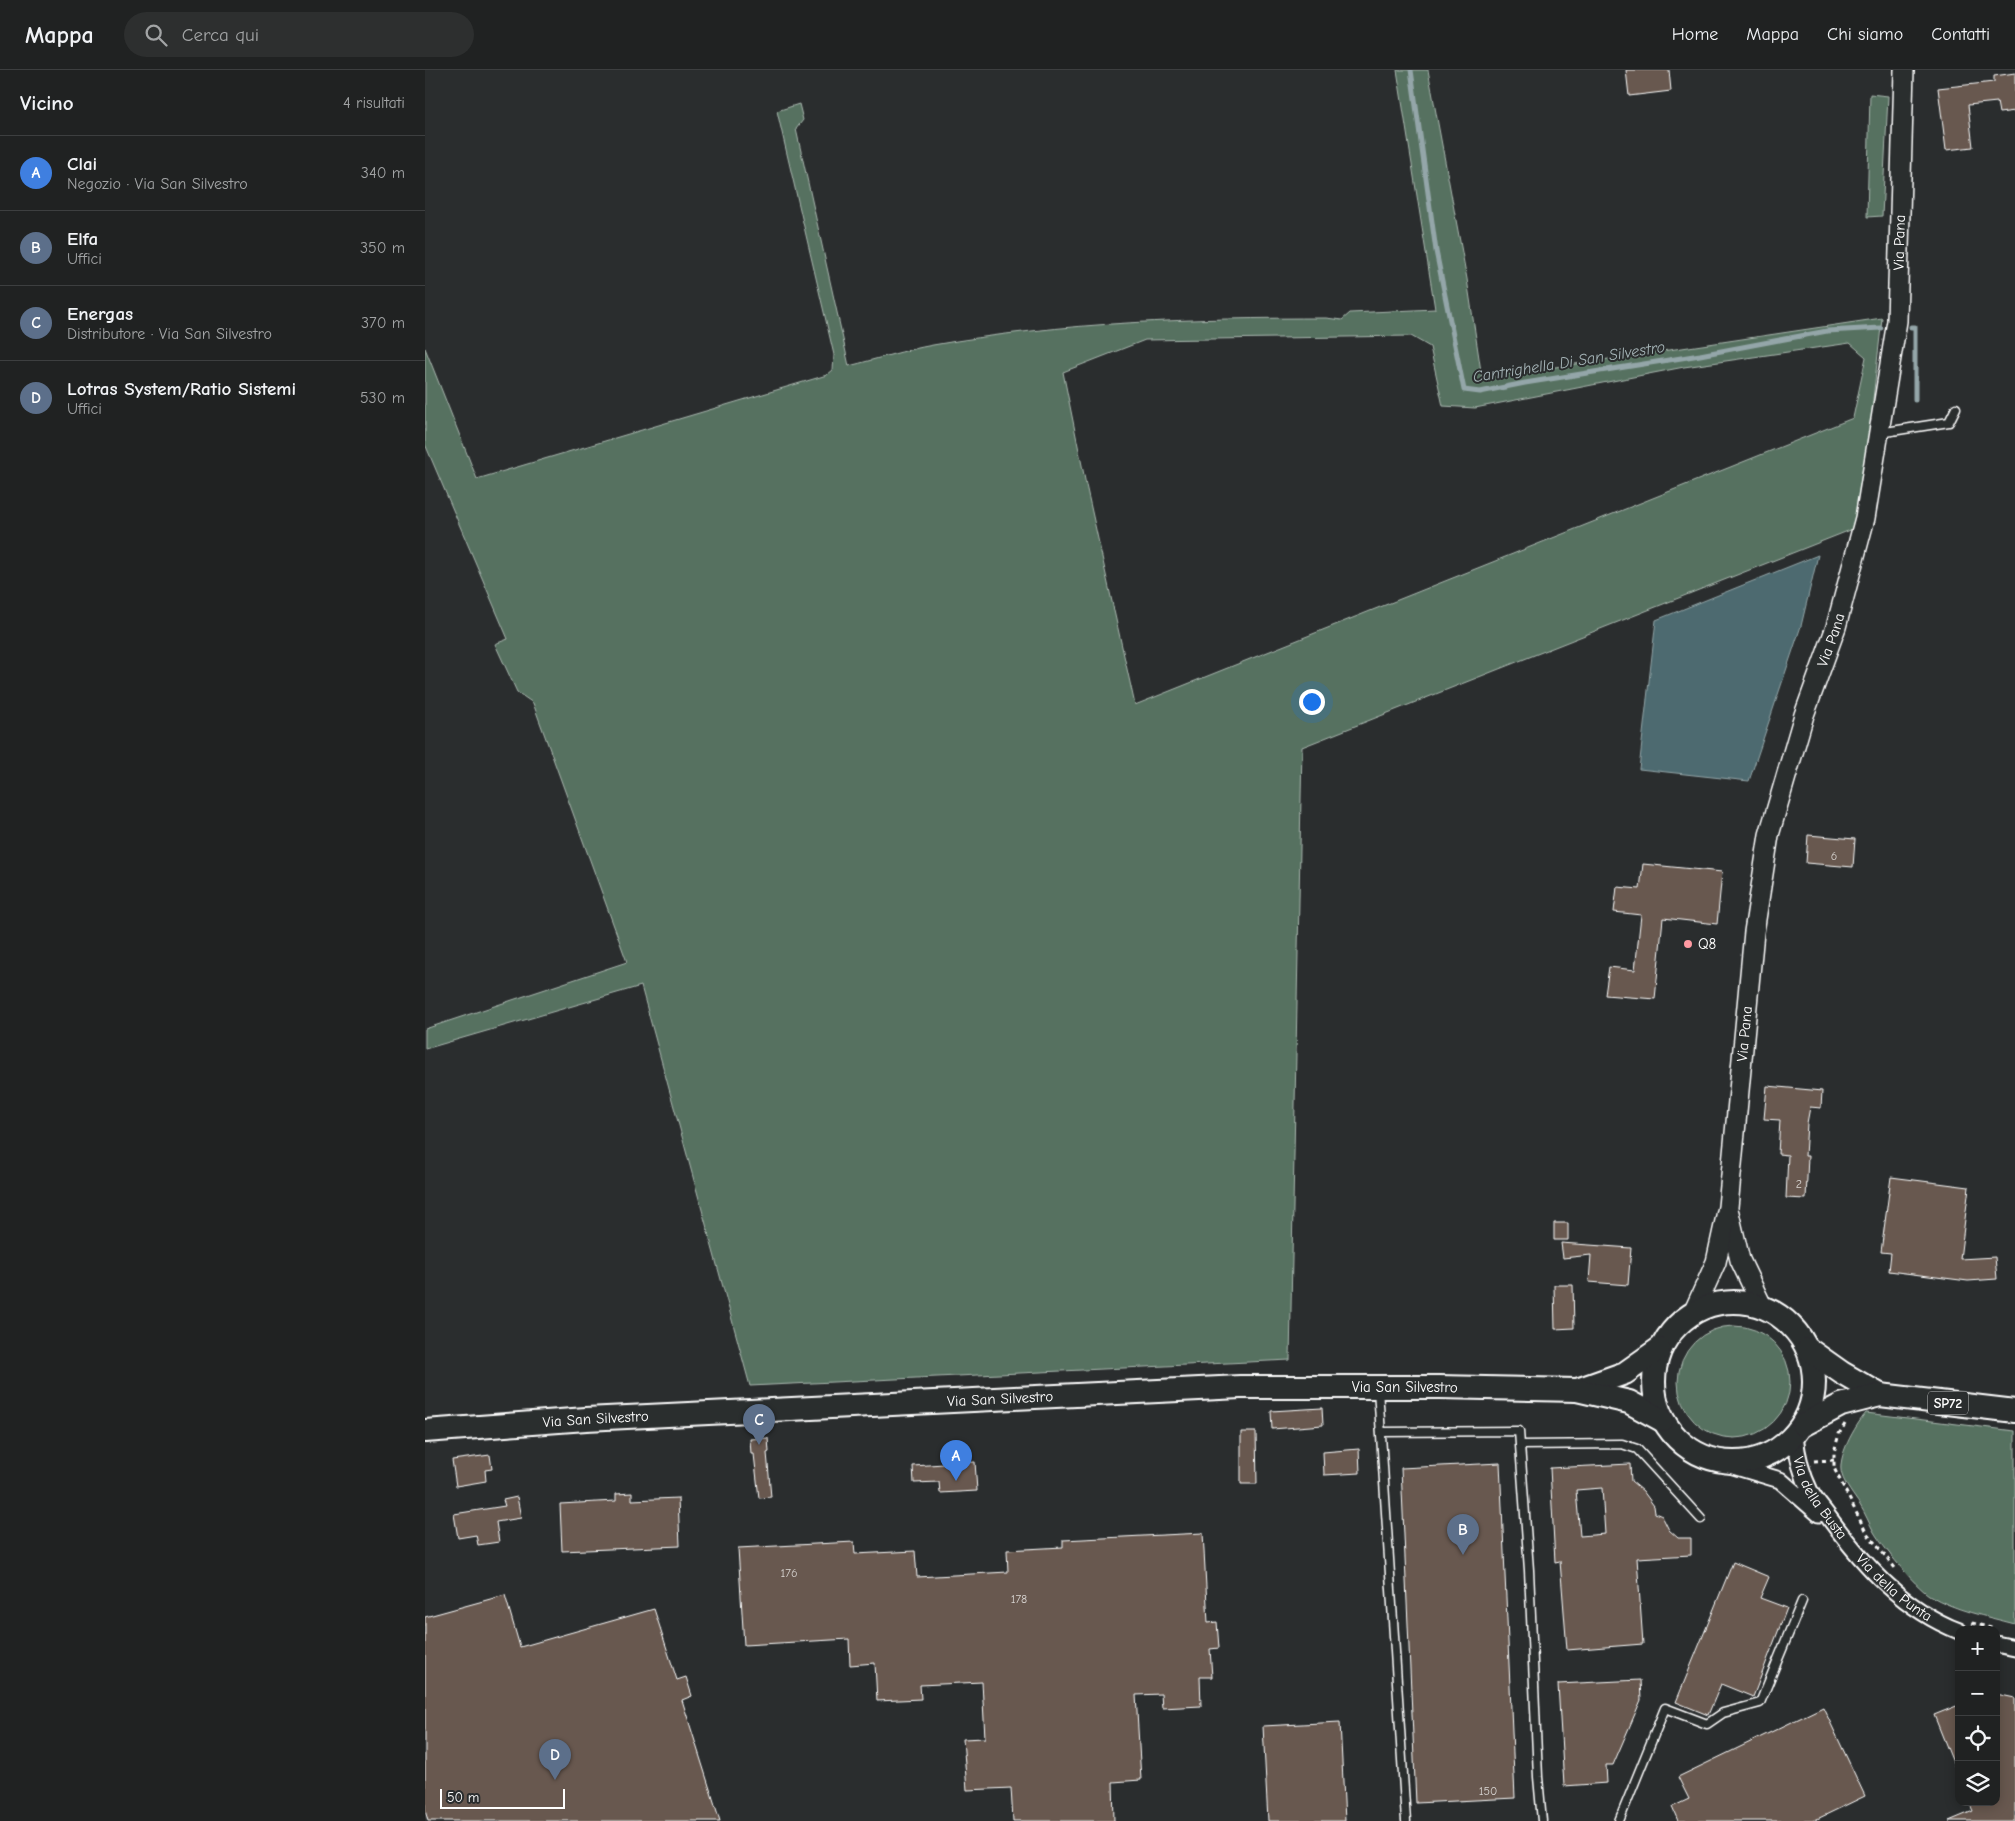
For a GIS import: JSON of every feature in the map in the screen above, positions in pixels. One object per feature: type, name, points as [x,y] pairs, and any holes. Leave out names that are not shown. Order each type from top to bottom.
[{"type":"main road","points":[[1739,1301],[1762,1306],[1787,1321],[1797,1331],[1808,1349],[1815,1375],[1813,1401],[1799,1430],[1777,1450],[1757,1459],[1735,1463],[1713,1460],[1693,1451],[1675,1437],[1662,1420],[1654,1397],[1653,1372],[1659,1349],[1673,1327],[1694,1311],[1716,1303],[1739,1301]]},
{"type":"main road","name":"Via San Silvestro","points":[[1577,1390],[1625,1373],[1659,1349]]},
{"type":"main road","name":"SP72","points":[[1808,1349],[1870,1397]]},
{"type":"main road","name":"Via San Silvestro","points":[[425,1431],[586,1419],[1240,1387],[1378,1386],[1577,1390],[1629,1402],[1662,1420]]},
{"type":"main road","name":"SP72","points":[[1799,1430],[1841,1404],[1870,1397],[2015,1411]]},
{"type":"street","name":"Via Pana","points":[[1694,1311],[1716,1262],[1728,1207],[1753,932],[1769,835],[1804,715],[1836,627],[1865,518],[1897,322],[1905,70]]},
{"type":"street","name":"Via Pana","points":[[1728,1207],[1739,1260],[1762,1306]]},
{"type":"street","name":"Via della Busta","points":[[1799,1430],[1799,1463],[1811,1492],[1839,1531]]},
{"type":"street","name":"Via della Busta","points":[[1713,1460],[1780,1480],[1839,1531]]},
{"type":"street","name":"Via della Punta","points":[[1839,1531],[1875,1573],[1914,1609],[1963,1626]]},
{"type":"street","points":[[2000,1637],[2015,1648]]},
{"type":"lane","points":[[1879,434],[1949,422],[1956,408]]},
{"type":"lane","points":[[1378,1386],[1406,1821]]},
{"type":"lane","points":[[1381,1432],[1519,1431],[1529,1570],[1538,1776],[1542,1821]]},
{"type":"lane","points":[[1520,1445],[1622,1444],[1637,1449],[1701,1519]]},
{"type":"lane","points":[[1619,1821],[1665,1708],[1707,1724],[1723,1713],[1760,1704],[1802,1601]]},
{"type":"path","points":[[1870,1397],[1839,1434],[1834,1452],[1834,1468],[1866,1532],[1895,1569]]},
{"type":"green space","points":[[1397,70],[1428,70],[1467,279],[1482,378],[1882,318],[1873,399],[1873,417],[1853,529],[1302,747],[1290,1360],[750,1386],[641,986],[425,1049],[425,1029],[627,962],[533,703],[517,692],[495,644],[508,639],[425,444],[425,348],[477,479],[827,375],[833,370],[834,355],[777,111],[799,104],[803,120],[796,129],[849,366],[933,345],[982,337],[1080,326],[1178,320],[1326,318],[1342,320],[1350,313],[1435,309]],"holes":[[[1411,336],[1430,347],[1443,406],[1475,408],[1684,367],[1850,343],[1866,357],[1853,418],[1135,705],[1063,372],[1145,340]]]},
{"type":"green space","points":[[1870,94],[1888,96],[1882,216],[1867,217]]},
{"type":"green space","points":[[1734,1326],[1745,1327],[1755,1331],[1773,1343],[1785,1361],[1789,1371],[1789,1393],[1785,1403],[1773,1421],[1755,1433],[1745,1437],[1734,1438],[1723,1437],[1713,1433],[1695,1421],[1683,1403],[1679,1393],[1678,1382],[1679,1371],[1683,1361],[1695,1343],[1713,1331],[1723,1327]]},
{"type":"green space","points":[[1866,1413],[2015,1431],[2015,1624],[1960,1609],[1929,1595],[1891,1556],[1878,1538],[1862,1508],[1845,1483],[1841,1468],[1844,1451],[1848,1442]]},
{"type":"water","points":[[1818,555],[1801,626],[1749,781],[1639,769],[1656,620]]},
{"type":"building","points":[[1626,70],[1669,70],[1671,91],[1629,96]]},
{"type":"building","points":[[2015,73],[2015,111],[1999,113],[1997,102],[1968,105],[1973,147],[1946,150],[1938,88],[1994,82],[1994,76]]},
{"type":"building","points":[[1808,835],[1855,839],[1853,867],[1806,863]]},
{"type":"building","points":[[1643,864],[1722,872],[1717,924],[1663,918],[1655,999],[1605,995],[1609,967],[1635,970],[1641,915],[1614,912],[1617,887],[1640,889]]},
{"type":"building","points":[[1767,1086],[1822,1091],[1821,1108],[1810,1107],[1807,1123],[1805,1156],[1808,1156],[1806,1199],[1786,1198],[1788,1155],[1778,1154],[1780,1120],[1764,1119]]},
{"type":"building","points":[[1891,1177],[1969,1187],[1960,1259],[1995,1257],[1997,1279],[1968,1281],[1889,1271],[1891,1253],[1881,1252]]},
{"type":"building","points":[[1554,1223],[1568,1223],[1568,1240],[1554,1240]]},
{"type":"building","points":[[1561,1243],[1631,1248],[1628,1285],[1589,1282],[1591,1255],[1563,1258]]},
{"type":"building","points":[[1554,1285],[1573,1285],[1574,1328],[1555,1329]]},
{"type":"building","points":[[1322,1408],[1323,1425],[1272,1429],[1271,1411]]},
{"type":"building","points":[[1241,1432],[1256,1432],[1257,1484],[1241,1484]]},
{"type":"building","points":[[768,1438],[769,1452],[767,1453],[771,1497],[759,1498],[754,1454],[751,1454],[750,1439]]},
{"type":"building","points":[[1359,1449],[1360,1473],[1324,1475],[1323,1452]]},
{"type":"building","points":[[490,1455],[492,1469],[485,1470],[486,1481],[456,1486],[452,1460]]},
{"type":"building","points":[[975,1462],[977,1491],[940,1493],[939,1482],[914,1483],[913,1466]]},
{"type":"building","points":[[1500,1463],[1515,1798],[1416,1803],[1401,1468]]},
{"type":"building","points":[[1630,1464],[1631,1481],[1643,1491],[1654,1506],[1655,1513],[1662,1516],[1669,1530],[1678,1538],[1691,1538],[1691,1555],[1637,1558],[1643,1644],[1567,1650],[1560,1561],[1555,1562],[1550,1468]],"holes":[[[1602,1488],[1605,1534],[1580,1536],[1576,1490]]]},
{"type":"building","points":[[632,1493],[632,1500],[678,1498],[680,1546],[562,1551],[560,1504],[616,1501],[616,1494]]},
{"type":"building","points":[[517,1497],[521,1518],[496,1522],[499,1542],[478,1545],[476,1535],[458,1538],[454,1514],[505,1506],[503,1500]]},
{"type":"building","points":[[1203,1533],[1208,1623],[1217,1622],[1219,1648],[1210,1649],[1212,1677],[1200,1677],[1201,1706],[1162,1708],[1161,1694],[1136,1695],[1141,1780],[1113,1782],[1114,1821],[1013,1821],[1011,1788],[967,1790],[963,1739],[985,1738],[982,1682],[920,1685],[921,1699],[877,1701],[875,1663],[850,1665],[849,1639],[744,1645],[738,1548],[854,1542],[855,1554],[915,1551],[917,1577],[1008,1572],[1007,1550],[1063,1547],[1063,1540]]},
{"type":"building","points":[[1733,1562],[1769,1577],[1760,1598],[1787,1608],[1753,1697],[1721,1684],[1708,1715],[1676,1702]]},
{"type":"building","points":[[505,1595],[520,1647],[654,1609],[677,1680],[686,1677],[692,1696],[682,1700],[720,1821],[428,1821],[425,1810],[425,1617]]},
{"type":"building","points":[[1640,1680],[1641,1700],[1613,1765],[1606,1765],[1607,1783],[1564,1786],[1558,1684]]},
{"type":"building","points":[[2000,1695],[2015,1698],[2015,1821],[1949,1821],[1973,1811],[1971,1806],[2000,1806]]},
{"type":"building","points":[[1823,1707],[1865,1796],[1813,1821],[1678,1821],[1672,1807],[1689,1799],[1678,1777]]},
{"type":"building","points":[[1955,1707],[1955,1768],[1934,1715]]},
{"type":"building","points":[[1340,1722],[1345,1821],[1268,1821],[1263,1726]]},
{"type":"waterway","name":"Cantrighella Di San Silvestro","points":[[1411,70],[1436,251],[1464,390],[1480,392],[1700,355],[1827,331],[1881,328]]},
{"type":"waterway","name":"Cantrighella Di San Silvestro","points":[[1911,327],[1915,327],[1915,400]]},
{"type":"place","name":"Q8","points":[[1688,944]]},
{"type":"place","name":"Energas","points":[[759,1445]]},
{"type":"place","name":"Clai","points":[[956,1481]]},
{"type":"place","name":"Elfa","points":[[1463,1555]]},
{"type":"place","name":"Lotras System/Ratio Sistemi","points":[[555,1780]]}]
